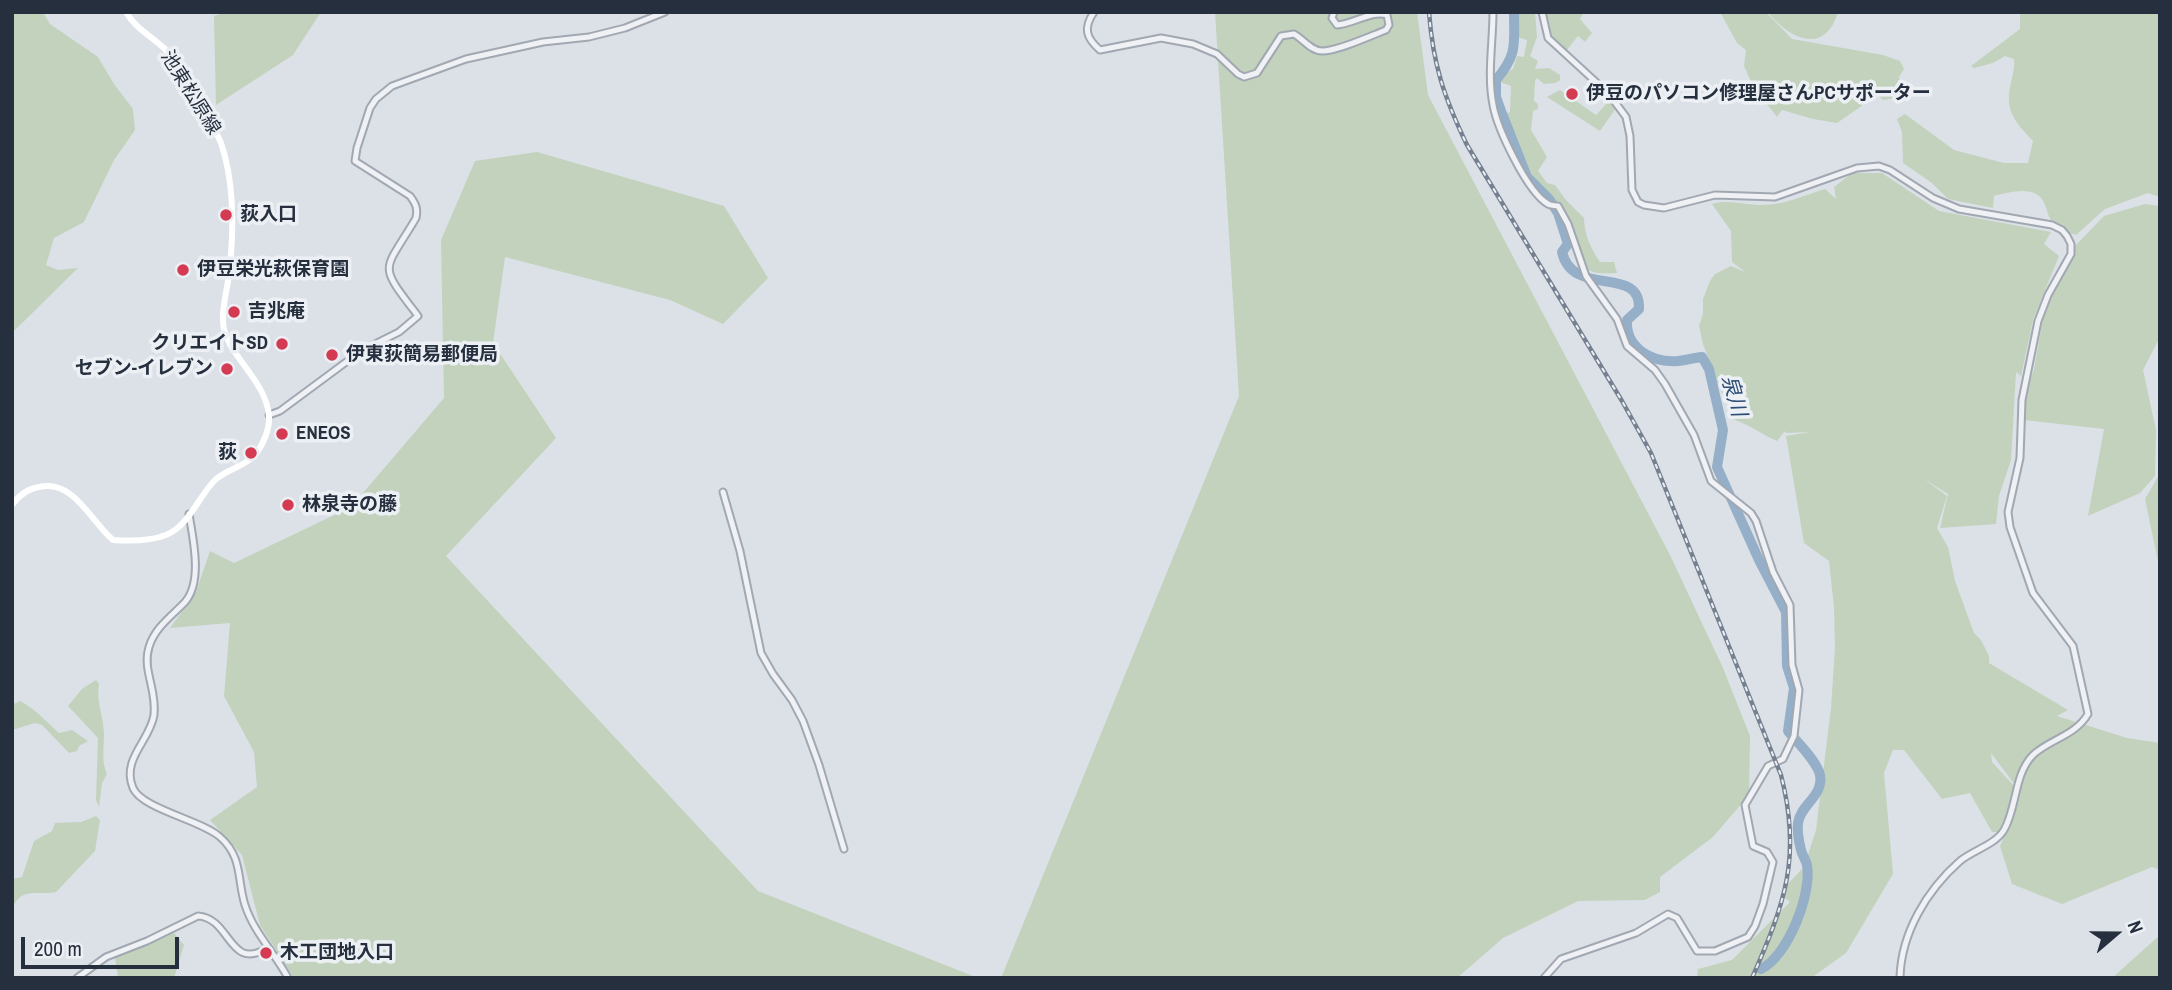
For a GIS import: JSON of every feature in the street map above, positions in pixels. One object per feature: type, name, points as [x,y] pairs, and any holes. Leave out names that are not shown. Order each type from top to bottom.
[{"type":"main road","name":"池東松原線","points":[[126,12],[135,25],[164,48],[173,59],[188,92],[221,142],[230,184],[232,211],[223,330],[262,392],[269,415]]},
{"type":"main road","points":[[12,505],[23,493],[36,488],[58,488],[70,494],[113,540],[166,535],[189,514],[216,479],[255,455],[266,434],[269,415]]},
{"type":"street","points":[[269,415],[280,411],[361,351],[399,332],[418,316],[391,281],[388,273],[389,262],[416,218],[418,211],[415,203],[410,196],[355,161],[356,148],[365,120],[376,99],[392,86],[466,59],[543,42],[589,37],[625,29],[665,12]]},
{"type":"street","points":[[1094,12],[1089,20],[1087,34],[1089,41],[1100,50],[1161,38],[1193,44],[1217,54],[1238,75],[1244,77],[1257,73],[1281,36],[1294,34],[1307,45],[1322,51],[1386,30],[1389,25],[1387,15],[1381,13],[1337,25],[1332,18],[1334,12]]},
{"type":"street","points":[[1493,12],[1493,106],[1523,178],[1548,204],[1558,206],[1586,276],[1617,319],[1627,346],[1655,370],[1665,384],[1694,435],[1711,481],[1751,513],[1756,521],[1773,572],[1790,605],[1792,665],[1799,690],[1792,745],[1783,759],[1768,766],[1745,805],[1753,846],[1767,852],[1773,862],[1755,926],[1748,937],[1715,950],[1698,951],[1677,918],[1668,914],[1636,933],[1562,959],[1544,978]]},
{"type":"street","points":[[1542,12],[1548,38],[1609,94],[1626,117],[1630,136],[1632,190],[1638,202],[1644,205],[1664,208],[1715,195],[1775,197],[1857,168],[1879,166],[1945,204],[1970,212],[2052,225],[2062,230],[2071,244],[2071,254],[2048,295],[2038,321],[2022,400],[2020,458],[2008,508],[2010,527],[2033,593],[2073,646],[2088,714],[2080,726],[2041,749],[2028,761],[2015,803],[2001,834],[1961,861],[1919,910],[1905,943],[1900,978]]},
{"type":"street","points":[[723,492],[740,551],[761,653],[803,721],[844,849]]},
{"type":"street","points":[[189,514],[195,577],[186,600],[169,615],[155,634],[149,648],[146,664],[155,695],[154,716],[148,735],[133,755],[133,788],[141,799],[203,826],[221,837],[240,871],[244,904],[256,930],[288,978]]},
{"type":"street","points":[[77,978],[106,957],[198,916],[212,919],[240,952],[248,956],[267,948]]},
{"type":"green space","points":[[12,12],[43,12],[50,24],[98,57],[133,109],[135,130],[114,160],[84,222],[54,238],[46,265],[58,270],[78,268],[12,333]]},
{"type":"green space","points":[[226,12],[321,12],[293,55],[216,105],[214,16]]},
{"type":"green space","points":[[1215,12],[1417,12],[1428,95],[1670,555],[1723,668],[1750,736],[1749,795],[1713,837],[1660,877],[1660,892],[1645,900],[1578,901],[1503,938],[1457,978],[1001,978],[1239,396]]},
{"type":"green space","points":[[1516,12],[1535,12],[1537,37],[1530,56],[1538,61],[1535,69],[1549,68],[1560,75],[1560,80],[1555,83],[1544,84],[1537,78],[1535,81],[1534,101],[1538,104],[1538,109],[1533,111],[1531,130],[1547,157],[1538,171],[1547,183],[1555,185],[1584,218],[1591,247],[1600,262],[1614,262],[1617,273],[1594,272],[1582,264],[1561,207],[1528,176],[1506,120],[1504,114],[1510,112],[1511,86],[1500,82],[1504,74],[1513,69],[1517,56],[1524,57],[1527,40],[1516,37]]},
{"type":"green space","points":[[1545,12],[1584,12],[1580,19],[1592,33],[1585,42],[1578,36],[1566,51],[1552,37]]},
{"type":"green space","points":[[1720,12],[1766,12],[1792,39],[1883,55],[1900,61],[1904,69],[1899,77],[1902,87],[1895,98],[1883,100],[1879,96],[1861,101],[1863,105],[1837,123],[1782,110],[1777,117],[1753,86],[1744,66],[1746,50],[1737,43]]},
{"type":"green space","points":[[1768,12],[1838,12],[1825,34],[1806,39],[1786,30]]},
{"type":"green space","points":[[2020,12],[2160,12],[2160,197],[2148,193],[2105,209],[2076,235],[2053,223],[2041,198],[2036,194],[2023,191],[1994,196],[1993,208],[1948,199],[1932,183],[1903,163],[1902,132],[1897,119],[1905,114],[1954,150],[2004,163],[2028,163],[2033,141],[2017,123],[2009,104],[2014,59],[2005,56],[1993,63],[1974,68],[1971,66],[2020,29]]},
{"type":"green space","points":[[1560,90],[1596,115],[1610,100],[1616,108],[1600,131],[1547,97]]},
{"type":"green space","points":[[537,152],[724,206],[768,278],[723,324],[670,300],[505,257],[493,343],[556,438],[446,556],[758,891],[978,978],[294,978],[260,925],[242,855],[210,820],[257,787],[254,752],[224,696],[230,623],[170,628],[196,592],[210,551],[234,563],[351,507],[444,398],[441,240],[475,161]]},
{"type":"green space","points":[[1852,173],[1882,173],[1939,211],[2051,232],[2044,244],[2059,256],[2033,320],[2021,376],[2016,372],[2011,460],[1999,496],[1996,524],[1940,528],[1948,494],[1924,479],[1947,496],[1937,528],[1948,547],[1955,581],[1974,633],[1989,656],[1989,663],[2068,710],[2057,716],[2127,738],[2160,743],[2160,870],[2152,867],[2062,904],[2012,884],[2000,846],[2015,813],[2018,789],[1991,753],[1992,762],[2014,786],[2010,806],[1998,832],[1992,832],[1970,793],[1942,799],[1904,750],[1893,750],[1884,773],[1893,874],[1846,953],[1811,978],[1697,978],[1698,969],[1732,960],[1790,902],[1783,896],[1782,890],[1804,867],[1816,830],[1831,708],[1835,648],[1829,561],[1804,543],[1786,436],[1810,432],[1785,431],[1777,441],[1735,420],[1703,344],[1699,326],[1703,314],[1703,299],[1710,281],[1715,274],[1731,266],[1745,272],[1732,262],[1731,231],[1712,204],[1731,202],[1769,205],[1825,189],[1836,199],[1834,187]]},
{"type":"green space","points":[[2145,204],[2160,206],[2160,337],[2143,370],[2156,430],[2155,476],[2140,493],[2088,516],[2104,429],[2024,420],[2020,409],[2034,369],[2044,313],[2073,248],[2104,216]]},
{"type":"green space","points":[[2160,473],[2160,571],[2145,499]]},
{"type":"green space","points":[[96,680],[99,684],[104,728],[103,760],[107,774],[102,783],[99,807],[96,800],[98,738],[68,706],[82,689]]},
{"type":"green space","points":[[20,701],[59,733],[72,730],[88,741],[79,746],[77,751],[69,753],[42,725],[35,723],[12,730],[12,705]]},
{"type":"green space","points":[[96,816],[100,820],[95,851],[56,892],[30,893],[20,897],[12,909],[12,879],[22,877],[34,841],[52,831],[55,823],[81,822]]},
{"type":"green space","points":[[174,933],[184,945],[174,978],[118,978],[115,957]]},
{"type":"green space","points":[[2160,935],[2160,978],[2112,978]]},
{"type":"waterway","name":"泉川","points":[[1514,12],[1513,48],[1508,63],[1496,80],[1496,97],[1527,177],[1549,199],[1558,213],[1568,244],[1562,252],[1569,266],[1592,279],[1629,288],[1637,296],[1639,309],[1627,320],[1630,338],[1635,346],[1650,356],[1668,361],[1702,357],[1709,369],[1723,430],[1717,467],[1786,612],[1787,666],[1794,688],[1788,731],[1815,764],[1820,782],[1819,789],[1798,823],[1799,840],[1808,877],[1802,907],[1789,938],[1771,962],[1761,969]]},
{"type":"railway","points":[[1429,12],[1437,65],[1459,128],[1651,453],[1781,775],[1790,831],[1787,879],[1773,926],[1752,978]]},
{"type":"place","name":"伊豆のパソコン修理屋さんPCサポーター","points":[[1572,94]]},
{"type":"place","name":"荻入口","points":[[226,215]]},
{"type":"place","name":"伊豆栄光萩保育園","points":[[183,270]]},
{"type":"place","name":"吉兆庵","points":[[234,312]]},
{"type":"place","name":"クリエイトSD","points":[[282,344]]},
{"type":"place","name":"伊東荻簡易郵便局","points":[[332,355]]},
{"type":"place","name":"セブン-イレブン","points":[[227,369]]},
{"type":"place","name":"ENEOS","points":[[282,434]]},
{"type":"place","name":"荻","points":[[251,453]]},
{"type":"place","name":"林泉寺の藤","points":[[288,505]]},
{"type":"place","name":"木工団地入口","points":[[266,953]]}]
